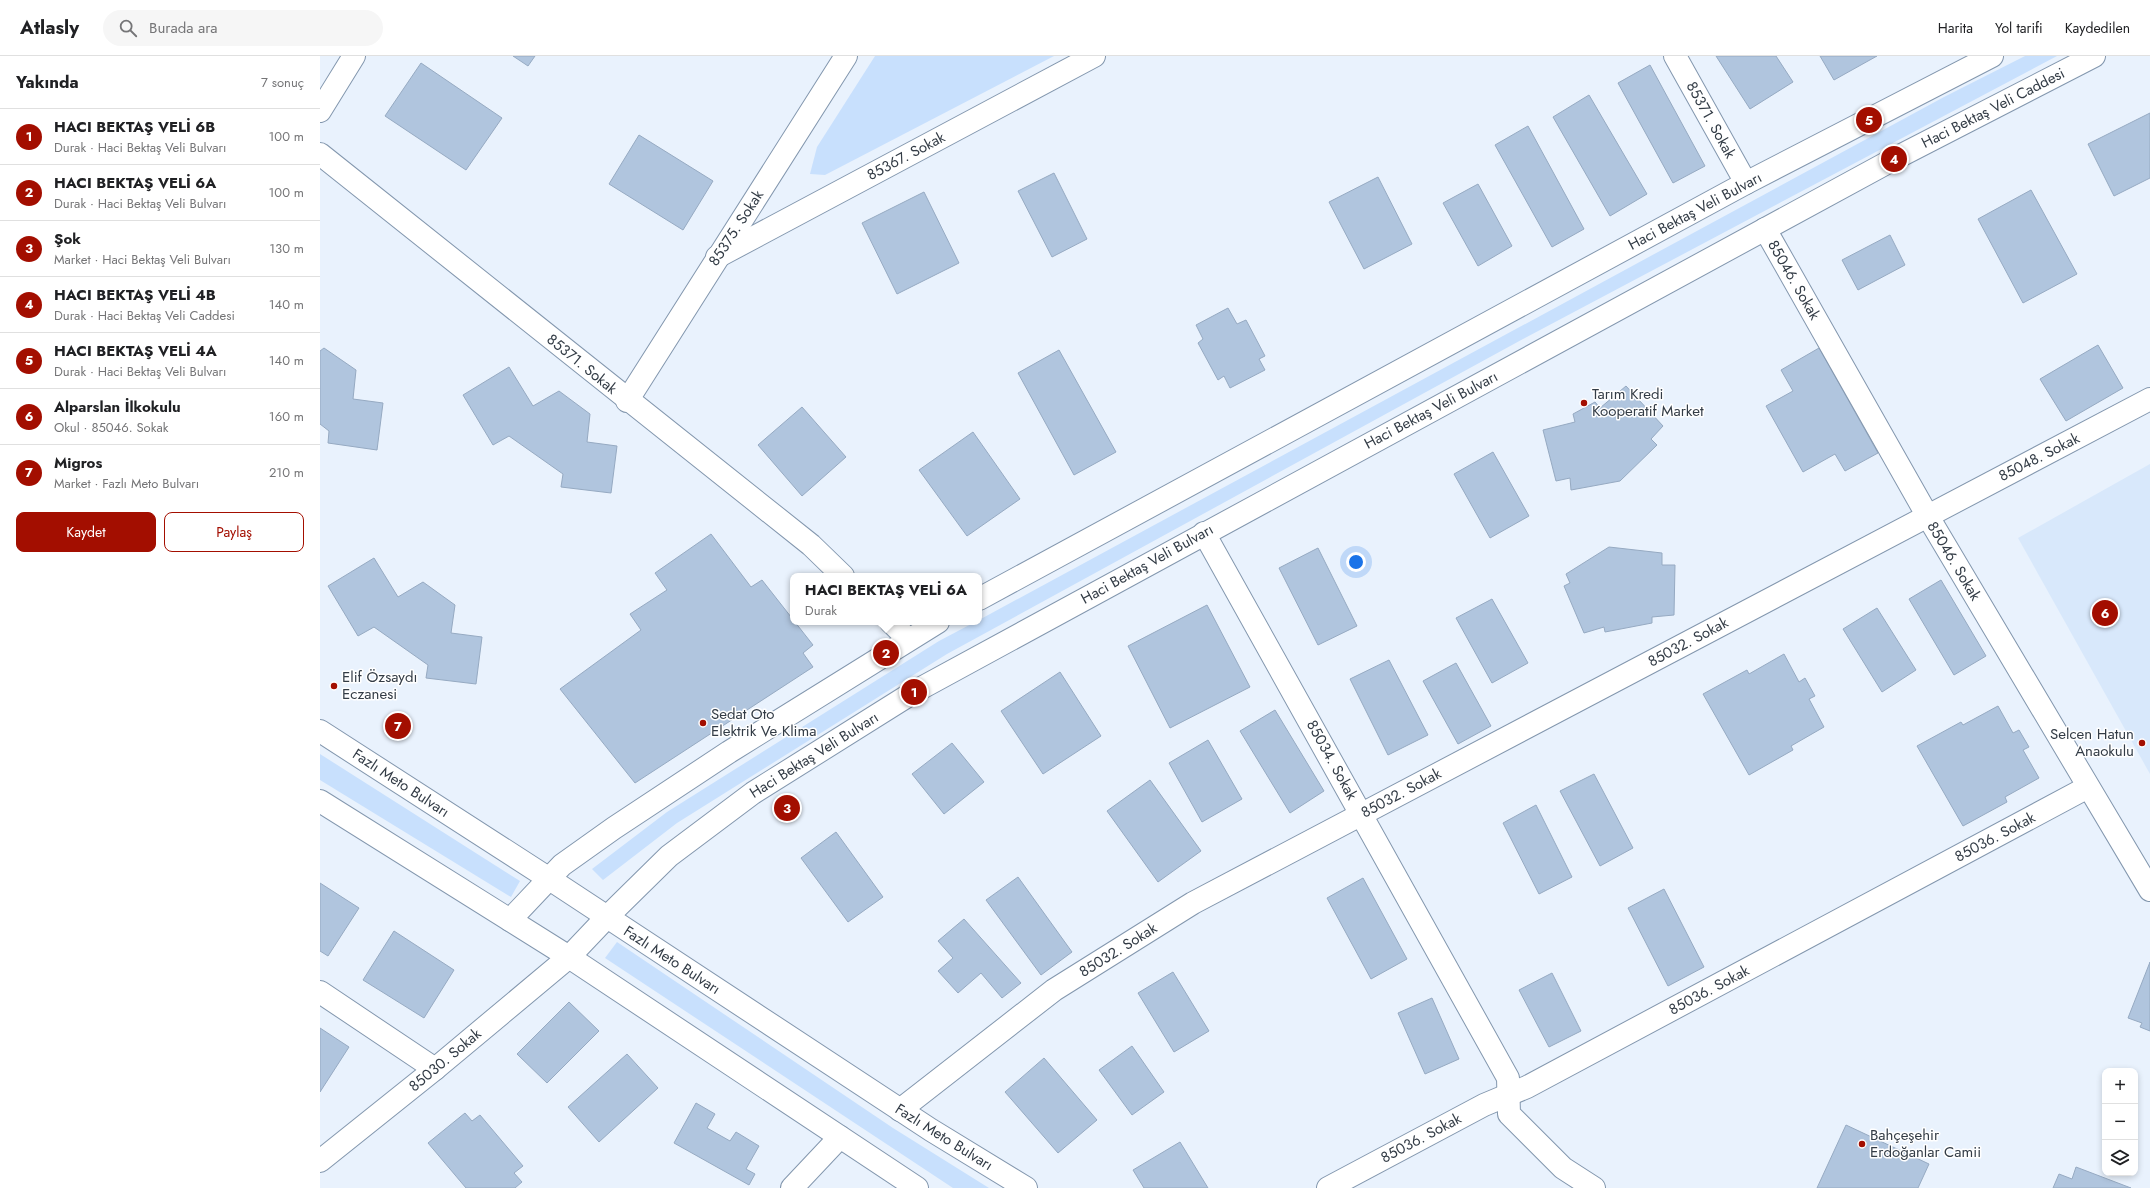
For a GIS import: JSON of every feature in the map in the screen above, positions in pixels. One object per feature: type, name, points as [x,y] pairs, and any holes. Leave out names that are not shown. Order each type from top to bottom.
[{"type":"street","points":[[320,112],[354,56]]},
{"type":"street","name":"85375. Sokak","points":[[627,400],[846,56]]},
{"type":"street","name":"85367. Sokak","points":[[718,257],[1094,56]]},
{"type":"street","name":"85371. Sokak","points":[[1675,56],[1746,183]]},
{"type":"street","name":"Haci Bektaş Veli Bulvarı","points":[[982,597],[1746,183],[1992,56]]},
{"type":"street","name":"Haci Bektaş Veli Caddesi","points":[[1765,229],[1894,159],[2094,56]]},
{"type":"street","name":"85371. Sokak","points":[[320,154],[811,546],[840,573]]},
{"type":"street","name":"Haci Bektaş Veli Bulvarı","points":[[569,957],[669,856],[752,793],[914,692],[1765,229]]},
{"type":"street","name":"85046. Sokak","points":[[1765,229],[1927,515],[2150,890]]},
{"type":"street","name":"85048. Sokak","points":[[1927,515],[2150,399]]},
{"type":"street","name":"85032. Sokak","points":[[900,1110],[1054,990],[1193,903],[1927,515]]},
{"type":"street","name":"85034. Sokak","points":[[1204,533],[1508,1078],[1509,1114],[1563,1168],[1594,1188]]},
{"type":"street","points":[[894,625],[908,639]]},
{"type":"street","points":[[510,920],[548,878],[608,832],[716,760],[933,625]]},
{"type":"street","name":"Fazlı Meto Bulvarı","points":[[320,731],[548,878],[900,1110],[1026,1188]]},
{"type":"street","name":"85036. Sokak","points":[[1328,1188],[1484,1105],[1509,1095],[2088,787]]},
{"type":"street","points":[[320,801],[569,957],[917,1188]]},
{"type":"street","name":"85030. Sokak","points":[[320,1161],[435,1069],[569,957]]},
{"type":"street","points":[[320,992],[435,1069]]},
{"type":"street","points":[[792,1188],[840,1137]]},
{"type":"shaded area","points":[[875,56],[1054,56],[825,175],[810,174],[817,147]]},
{"type":"shaded area","points":[[2025,56],[2057,56],[1523,339],[947,654],[677,823],[603,880],[592,869],[667,812],[939,641],[969,625],[982,625],[982,618],[1944,97]]},
{"type":"shaded area","points":[[2150,464],[2150,774],[2018,538]]},
{"type":"shaded area","points":[[320,754],[520,881],[511,897],[320,780]]},
{"type":"shaded area","points":[[617,942],[893,1128],[989,1188],[953,1188],[605,958]]},
{"type":"building","points":[[513,56],[535,56],[528,66]]},
{"type":"building","points":[[1716,56],[1776,56],[1793,82],[1750,109]]},
{"type":"building","points":[[1820,56],[1877,56],[1834,80]]},
{"type":"building","points":[[421,63],[502,118],[466,170],[385,116]]},
{"type":"building","points":[[1650,65],[1705,166],[1673,183],[1618,83]]},
{"type":"building","points":[[1589,95],[1647,194],[1610,216],[1553,117]]},
{"type":"building","points":[[2150,113],[2150,178],[2114,196],[2088,144]]},
{"type":"building","points":[[1528,126],[1584,229],[1552,247],[1495,145]]},
{"type":"building","points":[[639,135],[713,181],[683,230],[609,184]]},
{"type":"building","points":[[1054,173],[1087,239],[1052,257],[1018,191]]},
{"type":"building","points":[[1378,177],[1412,244],[1364,269],[1329,202]]},
{"type":"building","points":[[1478,184],[1512,246],[1478,266],[1443,203]]},
{"type":"building","points":[[2031,190],[2077,274],[2023,303],[1978,219]]},
{"type":"building","points":[[924,192],[959,263],[897,294],[862,223]]},
{"type":"building","points":[[1890,235],[1905,265],[1858,290],[1842,260]]},
{"type":"building","points":[[1228,308],[1237,324],[1246,320],[1265,356],[1259,359],[1265,370],[1230,388],[1224,376],[1218,380],[1198,343],[1203,339],[1196,325]]},
{"type":"building","points":[[2098,345],[2123,388],[2066,421],[2040,379]]},
{"type":"building","points":[[324,348],[356,370],[353,399],[383,403],[377,450],[328,443],[329,431],[320,424],[320,351]]},
{"type":"building","points":[[1819,348],[1878,453],[1845,471],[1835,454],[1803,472],[1766,406],[1793,391],[1781,370]]},
{"type":"building","points":[[1059,350],[1116,452],[1074,475],[1018,373]]},
{"type":"building","points":[[509,367],[533,406],[559,391],[590,414],[587,442],[617,446],[611,493],[561,487],[563,474],[509,436],[493,445],[463,395]]},
{"type":"building","points":[[1626,386],[1663,426],[1651,439],[1657,445],[1620,481],[1571,490],[1570,478],[1556,481],[1543,430],[1575,422],[1573,414],[1595,402],[1600,408]]},
{"type":"building","points":[[802,407],[846,457],[802,496],[758,445]]},
{"type":"building","points":[[973,432],[1020,499],[967,536],[919,470]]},
{"type":"building","points":[[1493,452],[1529,516],[1490,538],[1454,474]]},
{"type":"building","points":[[711,534],[751,587],[762,580],[790,616],[790,625],[797,625],[813,645],[803,653],[813,667],[635,783],[560,689],[641,630],[630,614],[667,590],[655,573]]},
{"type":"building","points":[[1609,547],[1662,553],[1662,565],[1675,565],[1674,615],[1652,617],[1652,623],[1605,632],[1604,627],[1584,633],[1564,586],[1570,583],[1566,574]]},
{"type":"building","points":[[1318,548],[1357,626],[1318,645],[1279,568]]},
{"type":"building","points":[[374,558],[398,597],[423,582],[455,605],[451,633],[482,637],[476,684],[426,678],[428,665],[374,627],[358,636],[328,586]]},
{"type":"building","points":[[1941,580],[1986,656],[1954,675],[1909,599]]},
{"type":"building","points":[[1492,599],[1528,663],[1492,683],[1456,618]]},
{"type":"building","points":[[1207,605],[1250,687],[1170,728],[1128,646]]},
{"type":"building","points":[[1877,608],[1916,670],[1882,692],[1843,629]]},
{"type":"building","points":[[1784,654],[1799,682],[1805,678],[1815,696],[1809,699],[1824,727],[1791,746],[1793,750],[1749,775],[1703,694],[1747,670],[1749,674]]},
{"type":"building","points":[[1389,660],[1428,735],[1388,755],[1350,679]]},
{"type":"building","points":[[1456,663],[1491,726],[1458,744],[1423,681]]},
{"type":"building","points":[[1060,672],[1101,736],[1043,774],[1001,711]]},
{"type":"building","points":[[1998,706],[2013,733],[2019,730],[2029,747],[2023,750],[2039,778],[2005,797],[2007,802],[1963,826],[1917,746],[1961,722],[1963,725]]},
{"type":"building","points":[[1275,710],[1324,791],[1290,813],[1240,731]]},
{"type":"building","points":[[1208,740],[1242,799],[1202,822],[1169,763]]},
{"type":"building","points":[[952,743],[984,782],[944,814],[912,774]]},
{"type":"building","points":[[1594,774],[1633,848],[1600,866],[1560,791]]},
{"type":"building","points":[[1150,780],[1201,851],[1158,882],[1107,811]]},
{"type":"building","points":[[1536,805],[1572,877],[1539,894],[1503,823]]},
{"type":"building","points":[[836,832],[883,897],[848,922],[801,858]]},
{"type":"building","points":[[1018,877],[1072,952],[1041,975],[986,900]]},
{"type":"building","points":[[1363,878],[1407,959],[1371,979],[1327,898]]},
{"type":"building","points":[[320,883],[359,908],[328,956],[320,951]]},
{"type":"building","points":[[1664,889],[1704,967],[1668,986],[1628,908]]},
{"type":"building","points":[[964,919],[1021,983],[1002,998],[981,973],[958,993],[938,971],[953,958],[938,941]]},
{"type":"building","points":[[394,931],[454,970],[424,1018],[363,980]]},
{"type":"building","points":[[2150,962],[2150,1031],[2140,1027],[2142,1023],[2128,1018]]},
{"type":"building","points":[[1173,972],[1209,1031],[1174,1052],[1138,993]]},
{"type":"building","points":[[1552,973],[1581,1031],[1549,1047],[1519,990]]},
{"type":"building","points":[[1432,998],[1459,1059],[1425,1074],[1398,1013]]},
{"type":"building","points":[[569,1002],[599,1031],[547,1083],[517,1054]]},
{"type":"building","points":[[320,1028],[349,1047],[320,1092]]},
{"type":"building","points":[[1132,1046],[1164,1092],[1132,1115],[1099,1070]]},
{"type":"building","points":[[627,1054],[658,1088],[599,1142],[568,1107]]},
{"type":"building","points":[[1044,1058],[1097,1120],[1058,1153],[1005,1092]]},
{"type":"building","points":[[696,1103],[715,1114],[707,1128],[730,1141],[736,1132],[759,1146],[746,1169],[755,1174],[749,1185],[674,1143]]},
{"type":"building","points":[[465,1113],[472,1121],[480,1115],[523,1166],[514,1173],[522,1182],[515,1188],[466,1188],[428,1143]]},
{"type":"building","name":"Bahçeşehir Erdoğanlar Camii","points":[[1846,1125],[1929,1164],[1918,1188],[1817,1188]]},
{"type":"building","points":[[1180,1142],[1208,1188],[1144,1188],[1133,1170]]},
{"type":"building","points":[[2076,1167],[2131,1188],[2053,1188],[2059,1174],[2072,1179]]},
{"type":"place","name":"HACI BEKTAŞ VELİ 4A","points":[[1869,120]]},
{"type":"place","name":"HACI BEKTAŞ VELİ 4B","points":[[1894,159]]},
{"type":"place","name":"Tarım Kredi Kooperatif Market","points":[[1584,403]]},
{"type":"place","name":"Alparslan İlkokulu","points":[[2105,613]]},
{"type":"place","name":"HACI BEKTAŞ VELİ 6A","points":[[886,653]]},
{"type":"place","name":"Elif Özsaydı Eczanesi","points":[[334,686]]},
{"type":"place","name":"HACI BEKTAŞ VELİ 6B","points":[[914,692]]},
{"type":"place","name":"Sedat Oto Elektrik Ve Klima","points":[[703,723]]},
{"type":"place","name":"Migros","points":[[398,726]]},
{"type":"place","name":"Selcen Hatun Anaokulu","points":[[2142,743]]},
{"type":"place","name":"Şok","points":[[787,808]]},
{"type":"place","name":"Bahçeşehir Erdoğanlar Camii","points":[[1862,1144]]}]
